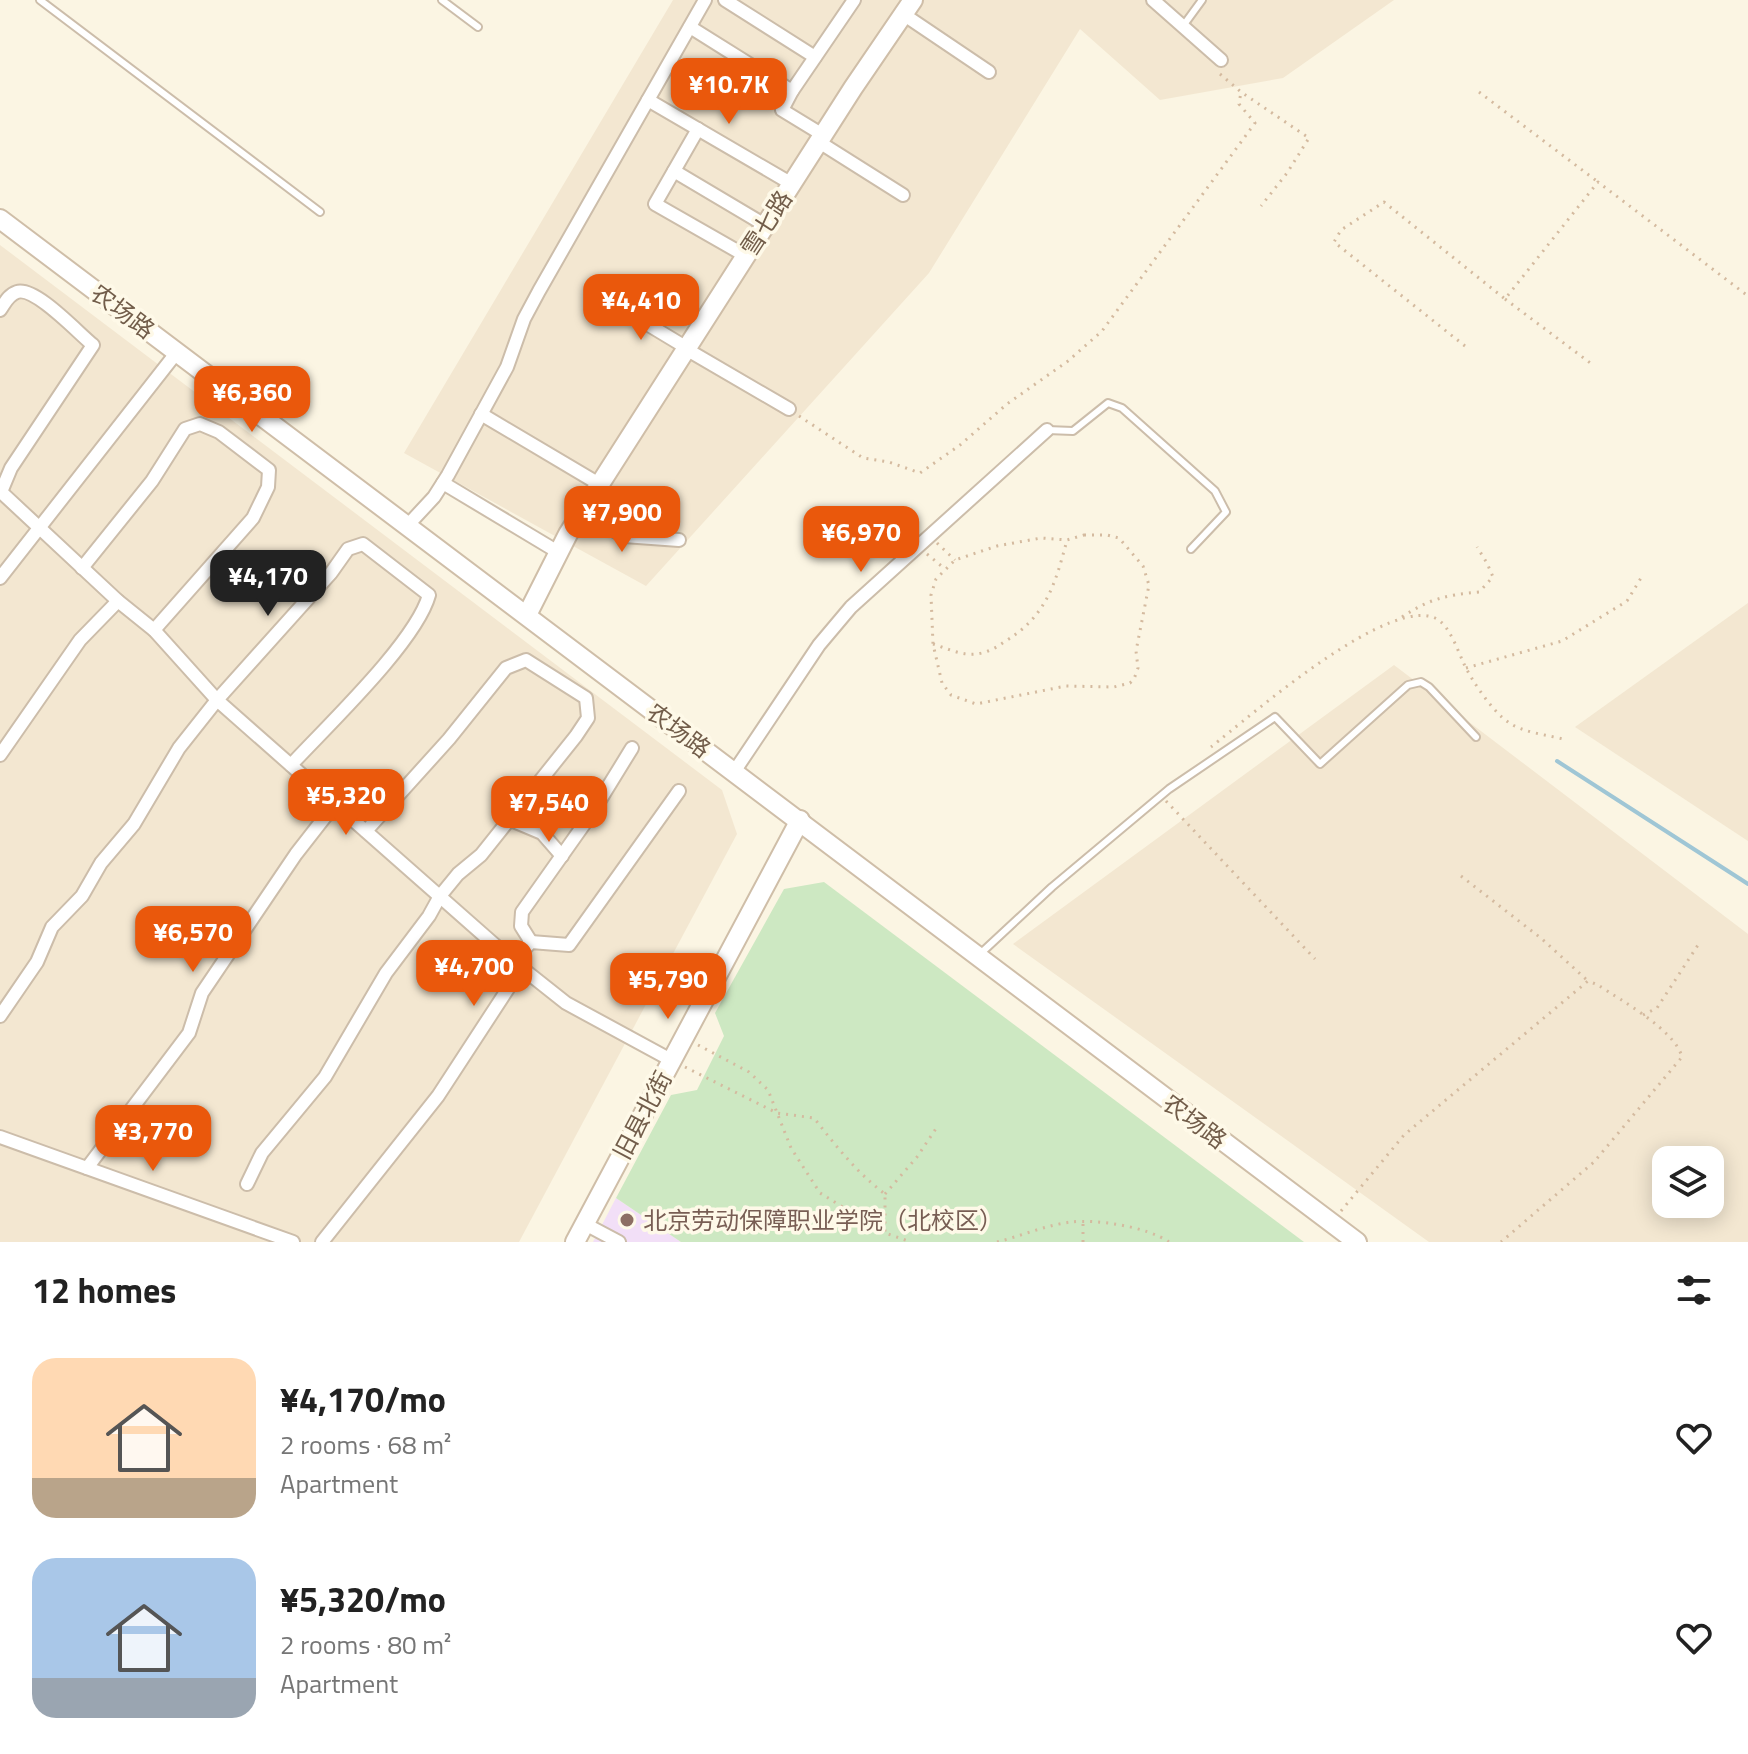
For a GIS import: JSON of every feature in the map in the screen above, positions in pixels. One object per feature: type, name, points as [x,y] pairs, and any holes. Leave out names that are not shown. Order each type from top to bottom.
[{"type":"street","points":[[408,525],[443,483],[507,367],[532,305],[705,0]]},
{"type":"street","points":[[725,0],[815,57]]},
{"type":"street","points":[[1153,0],[1221,60]]},
{"type":"street","points":[[851,1],[782,110],[903,195]]},
{"type":"street","points":[[908,7],[989,72]]},
{"type":"street","name":"雪七路","points":[[527,615],[558,552],[599,484],[908,7]]},
{"type":"street","points":[[690,27],[792,91]]},
{"type":"street","points":[[648,100],[792,184]]},
{"type":"street","points":[[698,129],[655,204],[746,256]]},
{"type":"street","points":[[674,171],[765,225]]},
{"type":"street","name":"农场路","points":[[0,219],[1357,1242]]},
{"type":"street","points":[[0,310],[10,296],[20,291],[33,293],[93,345],[11,468],[1,492],[118,601],[154,630],[217,700],[513,961],[566,1003],[671,1060]]},
{"type":"street","points":[[614,304],[789,409]]},
{"type":"street","points":[[0,578],[177,352]]},
{"type":"street","points":[[481,414],[599,484]]},
{"type":"street","points":[[82,568],[152,481],[185,429],[200,424],[219,432],[269,470],[268,487],[253,518],[154,630]]},
{"type":"street","points":[[734,772],[819,645],[851,607],[1047,430]]},
{"type":"street","points":[[443,483],[558,552]]},
{"type":"street","points":[[581,513],[624,536],[679,540]]},
{"type":"street","points":[[0,1016],[37,962],[52,927],[82,896],[101,863],[134,824],[179,748],[217,700],[322,584],[348,549],[363,544],[429,595],[425,609],[389,659],[291,765]]},
{"type":"street","points":[[0,755],[80,640],[118,601]]},
{"type":"street","points":[[247,1184],[262,1153],[325,1077],[386,973],[429,916],[440,896],[511,820],[588,718],[586,698],[526,660],[506,668],[449,739],[366,831]]},
{"type":"street","points":[[531,942],[521,926],[522,912],[632,748]]},
{"type":"street","points":[[531,942],[569,945],[679,791]]},
{"type":"street","points":[[87,1168],[189,1033],[202,993],[296,854],[335,804]]},
{"type":"street","points":[[511,820],[542,833],[562,856]]},
{"type":"street","name":"旧县北街","points":[[575,1242],[800,820]]},
{"type":"street","points":[[322,1242],[438,1096],[511,984],[513,961],[531,942]]},
{"type":"street","points":[[0,1137],[293,1242]]},
{"type":"street","points":[[585,1224],[603,1238],[619,1242]]},
{"type":"lane","points":[[40,0],[320,212]]},
{"type":"lane","points":[[442,0],[478,27]]},
{"type":"lane","points":[[1183,26],[1202,0]]},
{"type":"lane","points":[[1047,430],[1073,431],[1108,403],[1122,408],[1215,491],[1226,512],[1191,549]]},
{"type":"lane","points":[[978,957],[1052,887],[1161,796],[1275,717],[1320,764],[1408,685],[1421,682],[1476,737]]},
{"type":"path","points":[[1221,60],[1218,71],[1241,92],[1309,138],[1261,206]]},
{"type":"path","points":[[789,409],[863,458],[889,462],[920,473],[939,460],[1027,389],[1068,361],[1102,331],[1255,123],[1239,104],[1241,92]]},
{"type":"path","points":[[1479,92],[1748,296]]},
{"type":"path","points":[[1505,299],[1598,182]]},
{"type":"path","points":[[1465,346],[1334,242],[1341,230],[1384,202],[1593,365]]},
{"type":"path","points":[[1084,535],[1119,538],[1143,566],[1149,585],[1136,651],[1138,668],[1130,683],[1114,687],[1066,686],[976,704],[951,695],[942,683],[933,644],[931,595],[936,579],[955,560],[997,546],[1041,538],[1067,540],[1084,535]]},
{"type":"path","points":[[930,536],[955,560]]},
{"type":"path","points":[[933,644],[974,655],[994,649],[1015,636],[1038,615],[1052,591],[1067,540]]},
{"type":"path","points":[[918,546],[945,569]]},
{"type":"path","points":[[1398,619],[1444,596],[1479,592],[1493,577],[1477,547]]},
{"type":"path","points":[[1466,668],[1562,641],[1627,601],[1641,578]]},
{"type":"path","points":[[1206,750],[1324,659],[1382,624],[1408,616],[1430,617],[1440,622],[1474,684],[1508,723],[1567,740]]},
{"type":"path","points":[[1161,796],[1315,959]]},
{"type":"path","points":[[1461,876],[1542,939],[1588,981],[1654,1023],[1680,1050],[1682,1057],[1594,1162],[1501,1242]]},
{"type":"path","points":[[1643,1015],[1657,1008],[1698,945]]},
{"type":"path","points":[[1331,1224],[1404,1135],[1588,981]]},
{"type":"path","points":[[683,1037],[749,1072],[768,1090],[791,1148],[820,1193],[885,1233],[911,1242]]},
{"type":"path","points":[[671,1060],[777,1113],[814,1118],[854,1168],[885,1194]]},
{"type":"path","points":[[885,1233],[885,1194],[917,1157],[937,1127]]},
{"type":"path","points":[[997,1242],[1071,1222],[1117,1225],[1162,1237],[1169,1242]]},
{"type":"path","points":[[1083,1223],[1083,1242]]},
{"type":"shaded area","points":[[673,0],[1394,0],[1283,78],[1160,100],[1080,29],[929,273],[646,586],[404,453]]},
{"type":"shaded area","points":[[0,245],[722,790],[737,834],[519,1242],[0,1242]]},
{"type":"shaded area","points":[[1748,603],[1748,841],[1575,727]]},
{"type":"shaded area","points":[[1394,665],[1748,934],[1748,1242],[1429,1242],[1013,944]]},
{"type":"shaded area","name":"北京劳动保障职业学院（北校区）","points":[[616,1198],[681,1242],[593,1242]]},
{"type":"green space","points":[[824,882],[1304,1242],[681,1242],[616,1198],[671,1095],[697,1090],[724,1036],[715,1013],[784,889]]},
{"type":"waterway","points":[[1557,761],[1748,884]]},
{"type":"place","name":"北京劳动保障职业学院（北校区）","points":[[627,1220]]}]
